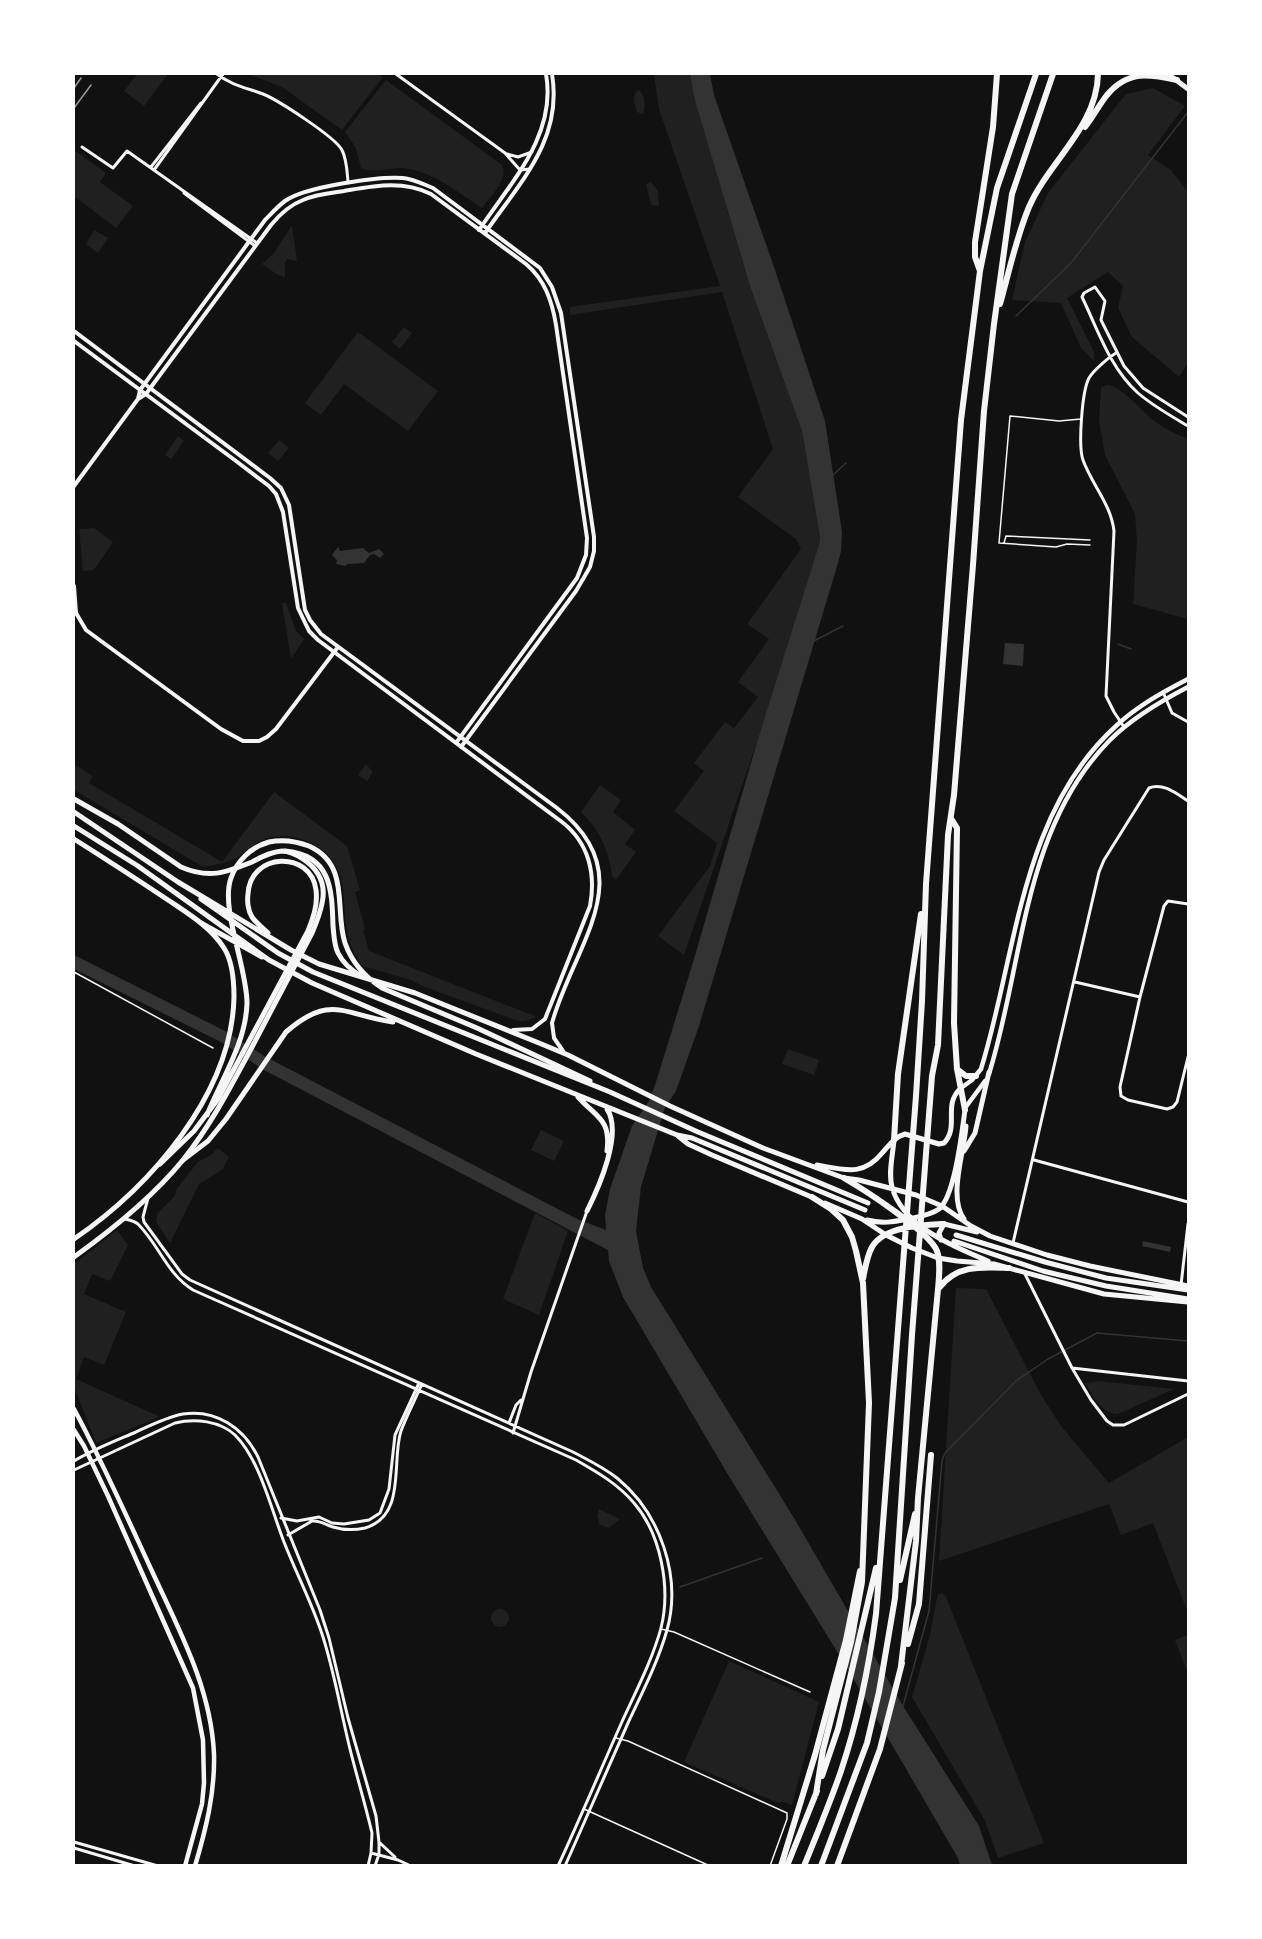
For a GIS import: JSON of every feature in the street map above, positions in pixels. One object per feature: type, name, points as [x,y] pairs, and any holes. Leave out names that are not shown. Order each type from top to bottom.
[{"type":"highway","points":[[980,271],[975,256],[975,242],[993,127],[997,74]]},
{"type":"highway","points":[[804,1866],[834,1790],[853,1731],[866,1681],[876,1614],[899,1330],[922,1001],[926,884],[961,420],[980,271],[997,188],[1036,74]]},
{"type":"highway","points":[[820,1866],[867,1743],[879,1692],[895,1598],[932,1076],[938,1045],[944,893],[973,566],[984,411],[1012,194],[1053,74]]},
{"type":"highway","points":[[994,324],[1019,235],[1030,206],[1044,180],[1072,141],[1093,105],[1098,74]]},
{"type":"highway","points":[[1072,141],[1088,123],[1107,95],[1128,79],[1143,75],[1177,80]]},
{"type":"highway","points":[[951,819],[957,828],[954,1023],[957,1069],[964,1110]]},
{"type":"highway","points":[[894,1140],[898,1074],[926,884]]},
{"type":"highway","points":[[957,1069],[966,1076],[976,1076]]},
{"type":"highway","points":[[844,1178],[867,1191],[904,1220],[918,1227],[934,1245],[938,1258],[938,1289],[916,1541],[901,1666]]},
{"type":"highway","points":[[782,1866],[826,1725],[857,1600],[862,1562],[868,1403],[862,1282],[854,1243],[843,1220],[812,1197]]},
{"type":"highway","points":[[862,1282],[867,1258],[873,1245],[886,1235],[918,1227],[944,1224]]},
{"type":"highway","points":[[938,1289],[947,1278],[961,1270],[984,1267],[1009,1269]]},
{"type":"highway","points":[[837,1866],[880,1749],[919,1604],[931,1455]]},
{"type":"highway","points":[[895,1598],[918,1498]]},
{"type":"highway","points":[[787,1866],[816,1794],[838,1729],[866,1617],[881,1543]]},
{"type":"highway","points":[[816,1794],[826,1725]]},
{"type":"main road","points":[[1168,74],[1188,89]]},
{"type":"main road","points":[[807,1164],[858,1170],[872,1164],[894,1140],[905,1134],[939,1144],[944,1143],[950,1137],[951,1101],[961,1088],[976,1076],[985,1058],[1017,922],[1042,838],[1064,790],[1094,749],[1120,722],[1163,692],[1188,679]]},
{"type":"main road","points":[[963,1153],[975,1133],[1038,868],[1053,825],[1079,777],[1110,740],[1166,699],[1188,687]]},
{"type":"main road","points":[[74,799],[118,824],[181,867],[205,875],[228,871],[269,853],[285,851],[313,860],[325,873],[332,890],[335,946],[348,967],[367,980]]},
{"type":"main road","points":[[74,812],[178,882],[319,964],[415,993],[488,1022],[568,1055],[670,1106],[753,1143],[807,1164],[844,1178],[916,1195],[942,1206],[971,1227],[990,1236]]},
{"type":"main road","points":[[74,826],[138,866],[269,960]]},
{"type":"main road","points":[[74,838],[201,922],[255,954],[312,983],[400,1023],[606,1108],[677,1135],[692,1138],[865,1210]]},
{"type":"main road","points":[[207,1114],[233,1058],[247,1005],[244,970],[229,909],[230,878],[241,859],[256,848],[268,842],[283,840],[299,842],[315,849],[333,869],[339,886],[342,928],[350,954],[369,980],[382,988],[575,1073],[610,1092]]},
{"type":"main road","points":[[74,1257],[124,1219],[149,1196],[183,1160],[216,1114],[322,906],[324,892],[322,884],[311,865],[285,851]]},
{"type":"main road","points":[[276,941],[251,916],[247,900],[252,878],[269,863],[283,861],[293,863],[311,877],[316,891],[316,901],[310,932]]},
{"type":"main road","points":[[178,882],[268,947],[313,972],[610,1092],[868,1203]]},
{"type":"main road","points":[[160,1164],[198,1113],[230,1033],[234,1004],[231,965],[226,950],[201,922]]},
{"type":"main road","points":[[183,1160],[208,1142],[286,1032],[308,1015],[322,1010],[336,1009],[354,1011],[376,1019],[400,1023]]},
{"type":"main road","points":[[74,1239],[115,1208],[185,1141],[218,1099],[241,1063]]},
{"type":"main road","points":[[862,1219],[884,1224],[935,1212],[942,1206],[949,1192],[959,1154],[964,1110],[984,1085],[989,1072]]},
{"type":"main road","points":[[578,1096],[605,1123],[609,1134],[605,1164]]},
{"type":"main road","points":[[586,1213],[594,1198],[613,1134],[612,1121],[606,1108]]},
{"type":"main road","points":[[964,1110],[966,1112],[963,1153],[956,1202],[961,1216],[971,1227]]},
{"type":"main road","points":[[677,1135],[688,1144],[862,1219],[886,1235],[938,1258],[994,1264]]},
{"type":"main road","points":[[894,1140],[892,1188],[901,1205],[918,1227],[941,1240],[1009,1269],[1104,1294],[1188,1300]]},
{"type":"main road","points":[[941,1240],[939,1233],[944,1224],[1096,1268],[1188,1288]]},
{"type":"main road","points":[[1188,1288],[1107,1278],[955,1238],[1042,1271],[1106,1286],[1188,1300]]},
{"type":"main road","points":[[74,1410],[74,1419]]},
{"type":"main road","points":[[74,1410],[96,1449],[201,1682],[212,1731],[214,1761],[211,1804],[195,1866]]},
{"type":"main road","points":[[74,1430],[91,1461],[180,1656],[199,1710],[204,1752],[204,1783],[202,1804],[185,1866]]},
{"type":"street","points":[[153,169],[220,74],[236,86],[279,102],[335,142],[344,154],[348,183]]},
{"type":"street","points":[[396,74],[505,153],[520,170]]},
{"type":"street","points":[[479,230],[532,152],[546,120],[549,90],[546,74]]},
{"type":"street","points":[[484,233],[530,169],[543,146],[555,107],[552,74]]},
{"type":"street","points":[[82,147],[112,168],[115,168],[127,151],[256,245]]},
{"type":"street","points":[[505,153],[518,156],[532,152]]},
{"type":"street","points":[[520,170],[530,169]]},
{"type":"street","points":[[138,399],[140,390],[265,220],[285,200],[320,187],[390,178],[414,180],[433,188],[540,268],[557,296],[561,313],[594,544],[590,567],[576,591],[461,747]]},
{"type":"street","points":[[74,486],[138,399],[146,394],[283,212],[304,199],[318,195],[390,185],[422,190],[533,270],[550,298],[586,530],[587,547],[580,571],[568,591],[456,743]]},
{"type":"street","points":[[1188,417],[1143,388],[1124,366],[1101,320],[1105,301],[1095,287],[1084,292],[1082,297],[1110,357],[1139,394],[1188,426]]},
{"type":"street","points":[[74,331],[281,488],[289,505],[305,610],[315,627],[338,647],[567,816],[584,834],[596,856],[600,878],[598,900],[552,1023],[554,1038],[559,1047],[568,1055]]},
{"type":"street","points":[[74,341],[269,486],[276,494],[284,512],[298,608],[313,636],[569,828],[580,841],[592,872],[593,891],[590,906],[548,1013],[537,1027],[509,1031]]},
{"type":"street","points":[[1116,353],[1089,378],[1082,419],[1083,459],[1113,522],[1106,696],[1124,728]]},
{"type":"street","points":[[74,586],[76,613],[86,630],[221,729],[243,741],[259,741],[276,729],[338,647]]},
{"type":"street","points":[[1163,692],[1172,713],[1188,722]]},
{"type":"street","points":[[1013,1244],[1101,866],[1149,788],[1156,785],[1165,787],[1188,801]]},
{"type":"street","points":[[1188,904],[1174,900],[1168,901],[1164,906],[1140,997],[1120,1087],[1121,1096],[1128,1100],[1167,1108],[1173,1107],[1178,1102],[1188,1057]]},
{"type":"street","points":[[1075,982],[1140,997]]},
{"type":"street","points":[[1034,1160],[1188,1202]]},
{"type":"street","points":[[149,1196],[144,1221],[182,1274],[190,1280],[573,1452],[602,1468],[625,1485],[643,1505],[653,1521],[663,1545],[671,1578],[672,1598],[667,1630],[589,1811],[561,1865]]},
{"type":"street","points":[[513,1432],[522,1407],[522,1398],[586,1213]]},
{"type":"street","points":[[124,1219],[138,1224],[171,1271],[193,1290],[576,1460],[601,1474],[621,1490],[642,1514],[655,1540],[665,1583],[665,1606],[660,1629],[647,1665],[561,1865]]},
{"type":"street","points":[[1181,1285],[1188,1224]]},
{"type":"street","points":[[1024,1273],[1072,1368],[1103,1417],[1113,1425],[1124,1425],[1188,1394]]},
{"type":"street","points":[[1072,1368],[1188,1381]]},
{"type":"street","points":[[288,1535],[315,1520],[331,1527],[346,1529],[367,1527],[382,1518],[387,1512],[395,1491],[401,1430],[420,1384]]},
{"type":"street","points":[[281,1518],[297,1521],[319,1517],[333,1523],[344,1524],[369,1520],[380,1513],[389,1489],[395,1435],[418,1389]]},
{"type":"street","points":[[507,1430],[516,1405],[522,1398]]},
{"type":"street","points":[[74,1461],[87,1453],[172,1416],[196,1413],[220,1418],[235,1426],[252,1446],[320,1610],[329,1638],[348,1718],[376,1816],[379,1854],[375,1866]]},
{"type":"street","points":[[74,1470],[185,1420],[219,1425],[234,1434],[249,1454],[323,1635],[369,1823],[371,1853],[368,1866]]},
{"type":"street","points":[[74,1842],[158,1866]]},
{"type":"street","points":[[379,1842],[398,1860]]},
{"type":"street","points":[[74,1848],[135,1866]]},
{"type":"street","points":[[371,1853],[411,1866]]},
{"type":"street","points":[[386,1866],[396,1866]]},
{"type":"lane","points":[[1082,419],[1067,421],[1010,417],[999,543],[1056,547],[1067,544],[1090,545]]},
{"type":"lane","points":[[1004,544],[1006,536],[1090,540]]},
{"type":"lane","points":[[74,972],[213,1048]]},
{"type":"lane","points":[[660,1629],[810,1692]]},
{"type":"lane","points":[[615,1738],[786,1813],[787,1819],[770,1866]]},
{"type":"lane","points":[[584,1809],[710,1866]]},
{"type":"shaded area","points":[[137,74],[168,74],[144,106],[124,91]]},
{"type":"shaded area","points":[[248,74],[378,74],[383,77],[342,130],[282,87]]},
{"type":"shaded area","points":[[654,74],[697,74],[725,202],[750,286],[802,431],[820,537],[817,557],[758,739],[684,955],[658,936],[710,866],[717,843],[674,811],[704,771],[694,763],[725,722],[734,728],[758,697],[738,682],[769,639],[747,624],[801,549],[796,539],[738,497],[773,449],[722,292],[570,315],[570,307],[720,286],[659,109]]},
{"type":"shaded area","points":[[690,74],[710,74],[714,95],[825,421],[842,532],[838,563],[699,1026],[676,1091],[665,1107],[641,1187],[636,1231],[643,1268],[651,1287],[794,1518],[903,1706],[979,1826],[992,1865],[960,1865],[846,1666],[730,1478],[623,1297],[609,1261],[608,1250],[264,1070],[221,1042],[74,969],[74,955],[225,1031],[266,1057],[577,1219],[606,1230],[605,1215],[610,1189],[632,1126],[649,1101],[656,1082],[820,537],[802,431],[750,286],[695,100]]},
{"type":"shaded area","points":[[386,80],[502,165],[501,182],[482,208],[424,173],[403,168],[366,170],[361,168],[356,148],[345,132]]},
{"type":"shaded area","points":[[1153,88],[1185,106],[1148,155],[1171,170],[1188,192],[1188,363],[1179,377],[1132,337],[1118,308],[1123,286],[1108,272],[1067,298],[1094,352],[1094,361],[1081,348],[1061,303],[1012,300],[1025,242],[1048,193],[1126,94]]},
{"type":"shaded area","points":[[639,90],[644,101],[643,114],[637,112],[634,101],[635,93]]},
{"type":"shaded area","points":[[74,150],[106,173],[100,182],[133,206],[116,228],[74,196]]},
{"type":"shaded area","points":[[651,182],[658,191],[659,206],[651,205],[646,184]]},
{"type":"shaded area","points":[[292,225],[297,261],[287,259],[285,277],[262,264],[274,253]]},
{"type":"shaded area","points":[[94,230],[108,238],[98,253],[86,244]]},
{"type":"shaded area","points":[[404,327],[412,333],[400,349],[392,342]]},
{"type":"shaded area","points":[[358,332],[438,391],[408,431],[344,384],[321,415],[305,403]]},
{"type":"shaded area","points":[[1109,385],[1127,396],[1158,424],[1188,439],[1188,619],[1133,604],[1137,541],[1135,514],[1105,455],[1099,420],[1101,387]]},
{"type":"shaded area","points":[[178,436],[184,441],[171,459],[165,455]]},
{"type":"shaded area","points":[[279,440],[289,448],[278,461],[268,453]]},
{"type":"shaded area","points":[[94,528],[113,542],[94,570],[83,571],[79,529]]},
{"type":"shaded area","points":[[338,547],[340,551],[363,548],[369,553],[379,549],[384,554],[380,558],[374,554],[370,555],[364,563],[347,564],[346,566],[336,564],[337,560],[332,555]]},
{"type":"shaded area","points":[[282,603],[286,603],[296,631],[304,639],[291,659]]},
{"type":"shaded area","points":[[1005,643],[1024,644],[1023,666],[1003,664]]},
{"type":"shaded area","points":[[74,764],[93,776],[89,783],[222,862],[274,792],[347,846],[360,890],[355,892],[369,951],[537,1017],[518,1021],[411,980],[362,966],[348,937],[340,874],[326,853],[313,844],[294,837],[267,838],[234,859],[203,867],[74,790]]},
{"type":"shaded area","points":[[366,764],[373,772],[367,781],[358,775]]},
{"type":"shaded area","points":[[600,785],[621,800],[613,812],[635,830],[625,844],[636,852],[616,880],[612,876],[602,841],[581,812]]},
{"type":"shaded area","points":[[788,1049],[819,1060],[814,1075],[782,1064]]},
{"type":"shaded area","points":[[541,1130],[564,1141],[554,1161],[531,1150]]},
{"type":"shaded area","points":[[218,1148],[229,1157],[222,1170],[199,1184],[170,1243],[156,1222],[157,1214],[175,1196],[177,1188],[198,1162]]},
{"type":"shaded area","points":[[535,1213],[568,1231],[539,1315],[503,1299]]},
{"type":"shaded area","points":[[117,1230],[128,1245],[110,1281],[92,1274],[84,1294],[126,1312],[104,1365],[84,1357],[76,1379],[158,1416],[96,1443],[74,1387],[74,1264]]},
{"type":"shaded area","points":[[1143,1241],[1171,1247],[1170,1252],[1142,1246]]},
{"type":"shaded area","points":[[956,1288],[986,1289],[1041,1395],[1061,1426],[1109,1483],[1188,1437],[1188,1613],[1153,1523],[1121,1535],[1109,1504],[939,1561]]},
{"type":"shaded area","points":[[1098,1381],[1174,1389],[1118,1414],[1102,1407],[1085,1383]]},
{"type":"shaded area","points":[[599,1509],[620,1519],[609,1528],[600,1525],[597,1516]]},
{"type":"shaded area","points":[[942,1593],[946,1597],[1044,1843],[998,1858],[985,1821],[912,1697],[930,1635],[937,1598]]},
{"type":"shaded area","points":[[496,1609],[504,1609],[509,1614],[507,1625],[496,1627],[491,1622],[491,1614]]},
{"type":"shaded area","points":[[1188,1635],[1188,1674],[1175,1640]]},
{"type":"shaded area","points":[[729,1661],[819,1702],[792,1805],[778,1803],[684,1762]]},
{"type":"waterway","points":[[1016,316],[1071,263],[1188,112]]},
{"type":"waterway","points":[[833,475],[846,463]]},
{"type":"waterway","points":[[812,642],[843,626]]},
{"type":"waterway","points":[[1118,644],[1131,649]]},
{"type":"waterway","points":[[903,1706],[929,1611],[942,1461],[945,1453],[1016,1381],[1048,1359],[1097,1333],[1188,1341]]},
{"type":"waterway","points":[[680,1587],[762,1558]]},
{"type":"railway","points":[[74,88],[81,78]]},
{"type":"railway","points":[[74,108],[91,85]]}]
